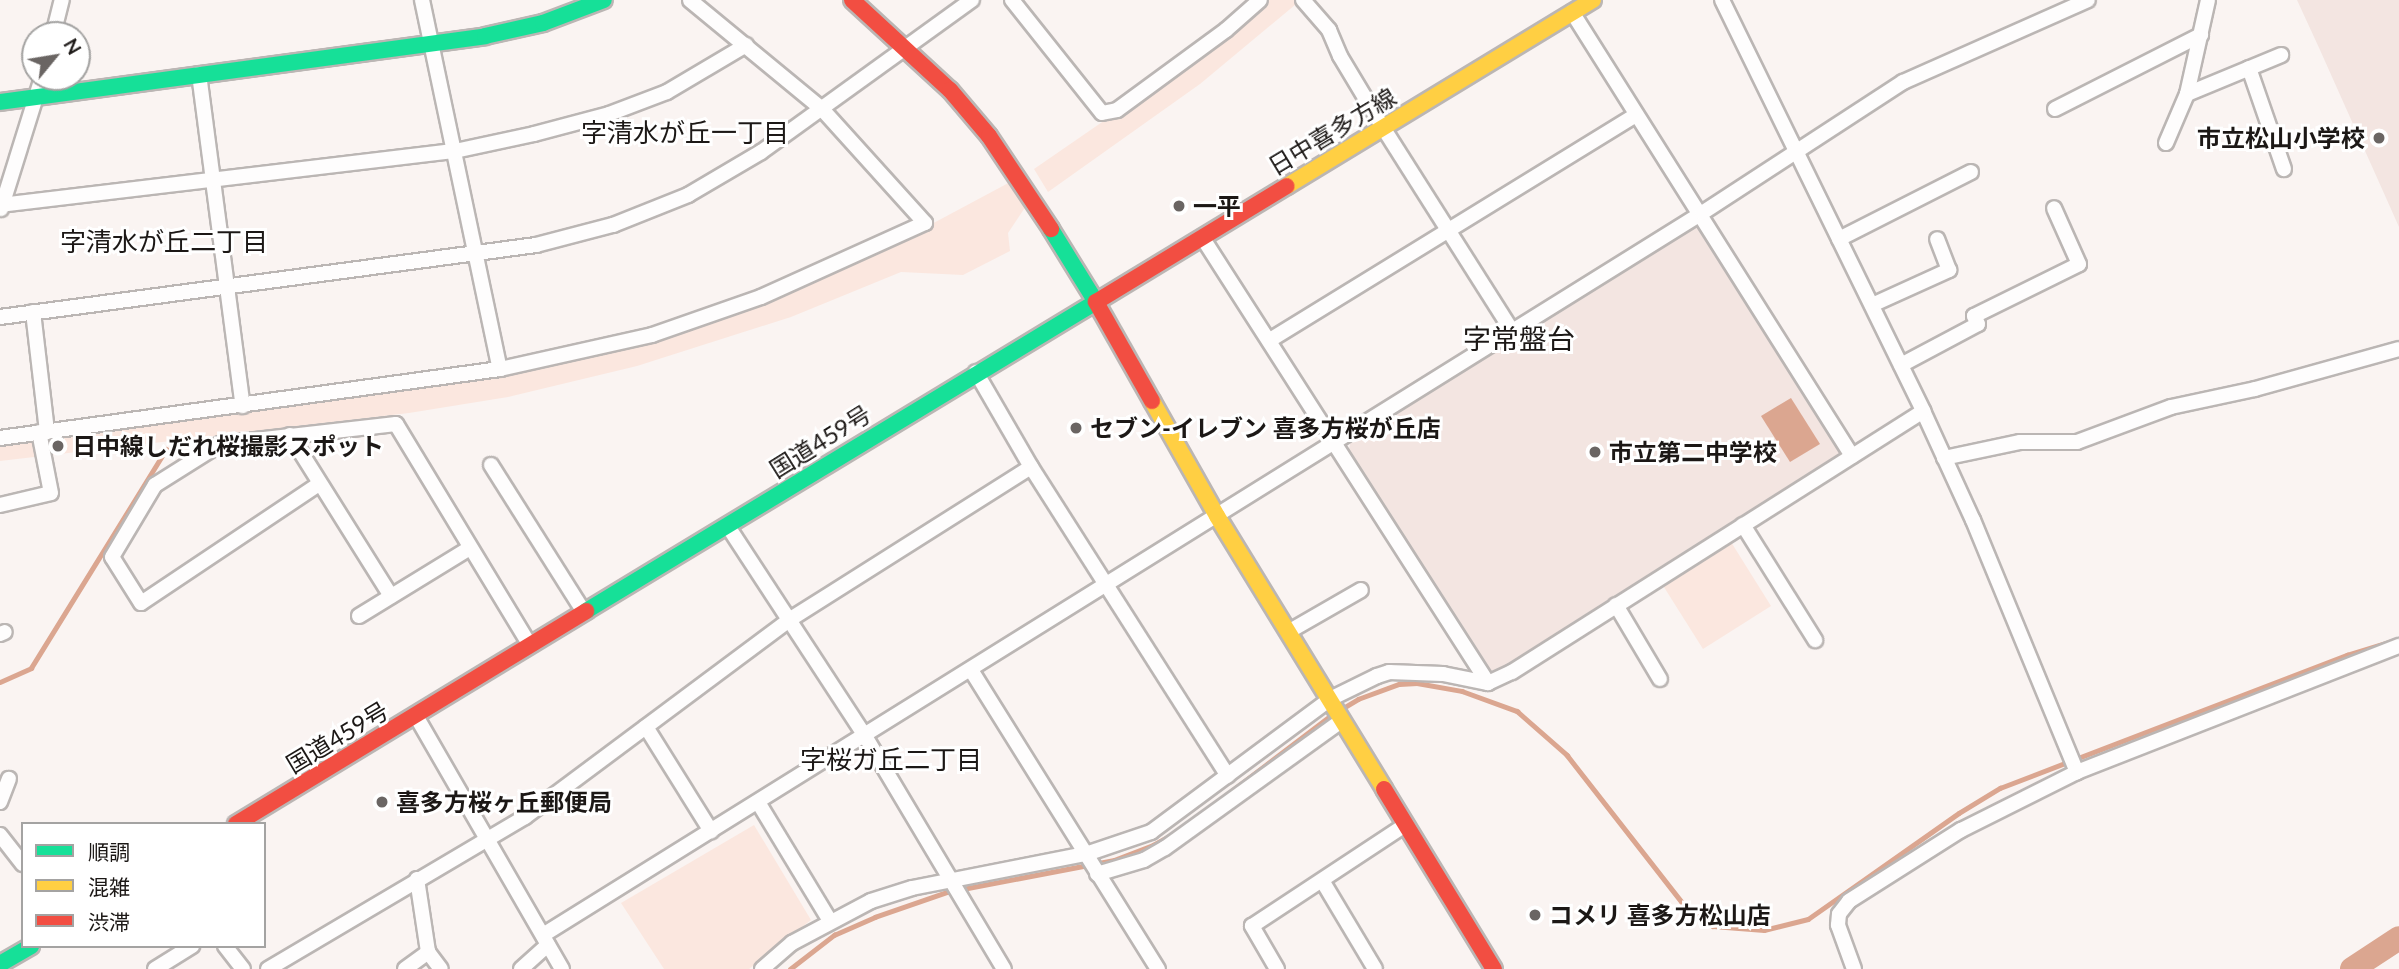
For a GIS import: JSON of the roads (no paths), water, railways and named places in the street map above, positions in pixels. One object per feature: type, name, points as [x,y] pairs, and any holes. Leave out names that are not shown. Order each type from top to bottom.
[{"type":"main road","points":[[0,102],[511,32],[604,0]]},
{"type":"main road","points":[[852,0],[908,48],[950,90],[989,136],[1026,188],[1096,302],[1217,516],[1494,969]]},
{"type":"main road","name":"日中喜多方線","points":[[1096,302],[1592,0]]},
{"type":"main road","name":"国道459号","points":[[239,822],[976,372],[1096,302]]},
{"type":"main road","points":[[0,964],[28,948]]},
{"type":"street","points":[[57,21],[62,0]]},
{"type":"street","points":[[422,0],[433,42],[499,369]]},
{"type":"street","points":[[0,438],[499,369],[652,335],[761,297],[925,223],[822,109],[690,0]]},
{"type":"street","points":[[0,317],[475,254],[577,236],[653,210],[734,169],[972,0]]},
{"type":"street","points":[[1012,0],[1101,113],[1116,110],[1226,30],[1260,0]]},
{"type":"street","points":[[1303,0],[1329,30],[1340,56],[1382,127],[1512,331]]},
{"type":"street","points":[[1722,0],[1923,411],[1973,520],[2077,772]]},
{"type":"street","points":[[522,969],[546,940],[711,831],[1217,516],[1334,440],[1702,214],[1903,82],[2088,0]]},
{"type":"street","points":[[2166,143],[2187,94],[2208,0]]},
{"type":"street","points":[[1572,12],[1702,214],[1852,456]]},
{"type":"street","points":[[2055,109],[2201,35]]},
{"type":"street","points":[[38,91],[1,207],[455,151],[609,114],[667,92],[746,45]]},
{"type":"street","points":[[2187,94],[2281,55]]},
{"type":"street","points":[[2249,68],[2284,169]]},
{"type":"street","points":[[199,74],[243,405]]},
{"type":"street","points":[[1270,340],[1636,115]]},
{"type":"street","points":[[1839,239],[1971,172]]},
{"type":"street","points":[[1901,365],[1978,324],[1974,316],[2080,264],[2054,208]]},
{"type":"street","points":[[1202,237],[1488,683]]},
{"type":"street","points":[[1872,305],[1949,270],[1937,239]]},
{"type":"street","points":[[0,505],[51,493],[33,312]]},
{"type":"street","points":[[1944,458],[2020,442],[2077,442],[2171,407],[2255,389],[2399,349]]},
{"type":"street","points":[[976,372],[1031,467],[1227,776]]},
{"type":"street","points":[[762,969],[792,943],[871,901],[949,880],[1086,854],[1151,832],[1330,699],[1389,672],[1443,674],[1488,683],[1512,672],[1923,411]]},
{"type":"street","points":[[319,485],[141,603],[112,557],[155,485],[220,444],[396,424],[530,644]]},
{"type":"street","points":[[290,435],[391,596]]},
{"type":"street","points":[[491,466],[584,612]]},
{"type":"street","points":[[268,969],[524,817],[789,620],[1031,467]]},
{"type":"street","points":[[727,525],[865,736],[1004,969]]},
{"type":"street","points":[[1743,526],[1815,640]]},
{"type":"street","points":[[359,616],[470,548]]},
{"type":"street","points":[[1288,632],[1361,590]]},
{"type":"street","points":[[1616,606],[1660,679]]},
{"type":"street","points":[[1854,969],[1838,925],[1839,914],[1849,901],[1961,830],[2077,772],[2399,646]]},
{"type":"street","points":[[971,670],[1158,969]]},
{"type":"street","points":[[416,716],[562,969]]},
{"type":"street","points":[[1097,874],[1144,860],[1165,848],[1341,721]]},
{"type":"street","points":[[646,727],[711,831]]},
{"type":"street","points":[[0,802],[9,779]]},
{"type":"street","points":[[758,802],[830,921]]},
{"type":"street","points":[[1277,969],[1252,926],[1323,882],[1405,825]]},
{"type":"street","points":[[0,835],[21,861]]},
{"type":"street","points":[[417,879],[428,951],[441,969]]},
{"type":"street","points":[[1323,882],[1375,969]]},
{"type":"street","points":[[155,969],[189,948]]},
{"type":"street","points":[[227,948],[243,969]]},
{"type":"street","points":[[405,969],[428,951]]},
{"type":"waterway","points":[[0,682],[31,668],[166,449]]},
{"type":"waterway","points":[[1340,710],[1358,699],[1399,684],[1417,683],[1462,691],[1517,711],[1567,755],[1682,902],[1713,926],[1764,930],[1808,919],[1959,813],[2000,788],[2347,655],[2399,639]]},
{"type":"waterway","points":[[1209,808],[1333,714]]},
{"type":"waterway","points":[[790,969],[834,935],[875,917],[947,892],[1114,860],[1153,845],[1176,832]]},
{"type":"waterway","points":[[2352,969],[2399,938]]},
{"type":"place","name":"市立松山小学校","points":[[2379,138]]},
{"type":"place","name":"一平","points":[[1179,206]]},
{"type":"place","name":"セブン-イレブン 喜多方桜が丘店","points":[[1076,428]]},
{"type":"place","name":"日中線しだれ桜撮影スポット","points":[[58,446]]},
{"type":"place","name":"市立第二中学校","points":[[1595,452]]},
{"type":"place","name":"喜多方桜ヶ丘郵便局","points":[[382,802]]},
{"type":"place","name":"コメリ 喜多方松山店","points":[[1535,915]]},
{"type":"district","name":"字清水が丘一丁目","points":[[685,133]]},
{"type":"district","name":"字清水が丘二丁目","points":[[164,242]]},
{"type":"district","name":"字常盤台","points":[[1519,338]]},
{"type":"district","name":"字桜ガ丘二丁目","points":[[891,760]]}]
